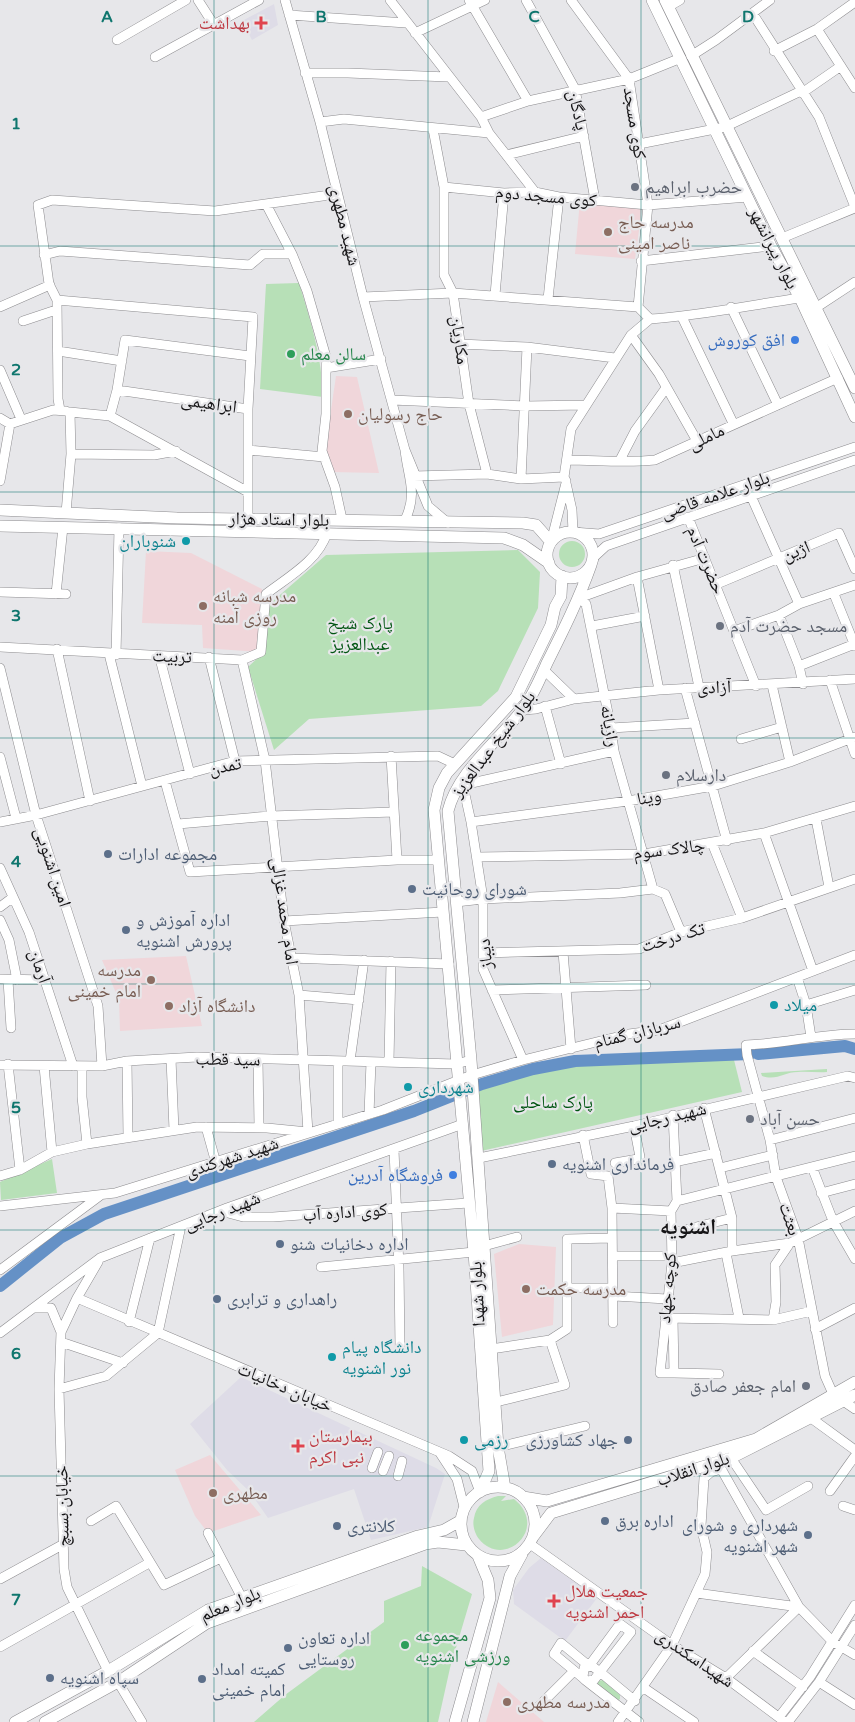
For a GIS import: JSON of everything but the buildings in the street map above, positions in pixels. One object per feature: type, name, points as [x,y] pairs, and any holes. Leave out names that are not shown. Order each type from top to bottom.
[{"type":"main road","name":"بلوار پیرانشهر","points":[[652,0],[686,57],[721,129],[782,238],[812,310],[855,388]]},
{"type":"main road","name":"بلوار پیرانشهر","points":[[666,4],[686,57]]},
{"type":"main road","name":"بلوار پیرانشهر","points":[[721,129],[748,197],[771,246],[800,298],[812,310]]},
{"type":"main road","name":"بلوار پیرانشهر","points":[[847,374],[855,417]]},
{"type":"main road","name":"بلوار استاد هژار","points":[[0,510],[248,519],[536,525],[551,542]]},
{"type":"main road","points":[[341,534],[342,520]]},
{"type":"main road","points":[[448,523],[448,537]]},
{"type":"main road","name":"بلوار استاد هژار","points":[[0,526],[327,533],[512,540],[531,549],[549,563]]},
{"type":"main road","points":[[573,532],[586,538],[593,550],[592,562],[581,575],[568,578],[562,576],[549,563],[548,552],[551,542],[561,534],[573,532]]},
{"type":"main road","name":"بلوار شیخ عبدالعزیز","points":[[472,1105],[471,1060],[448,811],[450,800],[471,770],[523,710],[579,598],[592,562]]},
{"type":"main road","name":"بلوار شیخ عبدالعزیز","points":[[459,1088],[434,810],[437,794],[443,780],[455,764],[516,697],[551,625],[555,607],[561,596],[562,576]]},
{"type":"main road","points":[[455,764],[471,770]]},
{"type":"main road","name":"بلوار شهدا","points":[[459,1088],[468,1203],[479,1249],[491,1349],[498,1447],[505,1488]]},
{"type":"main road","name":"بلوار شهدا","points":[[472,1105],[479,1158],[479,1249],[489,1471],[480,1492]]},
{"type":"main road","name":"بلوار انقلاب","points":[[474,1722],[510,1576],[529,1544],[551,1513],[718,1461],[855,1382]]},
{"type":"main road","name":"بلوار انقلاب","points":[[523,1497],[547,1501],[731,1458],[850,1399]]},
{"type":"main road","points":[[493,1487],[505,1488],[523,1497],[534,1515],[529,1544],[513,1558],[501,1562],[489,1561],[478,1556],[466,1545],[461,1534],[460,1522],[464,1507],[480,1492],[493,1487]]},
{"type":"main road","name":"بلوار معلم","points":[[15,1722],[108,1671],[208,1610],[418,1536],[444,1530],[460,1522]]},
{"type":"main road","name":"بلوار معلم","points":[[45,1722],[118,1682],[186,1635],[207,1623],[425,1544],[438,1542],[466,1545]]},
{"type":"main road","points":[[455,1722],[490,1598],[488,1580],[478,1556]]},
{"type":"street","points":[[117,40],[186,0]]},
{"type":"street","points":[[198,0],[214,25]]},
{"type":"street","points":[[155,57],[259,0]]},
{"type":"street","name":"شهید مطهری","points":[[285,0],[320,122],[363,297],[405,450]]},
{"type":"street","points":[[390,0],[481,117],[489,133],[535,192]]},
{"type":"street","points":[[415,34],[471,3],[485,0]]},
{"type":"street","name":"پادگان","points":[[526,0],[576,89],[594,200]]},
{"type":"street","name":"کوی مسجد","points":[[571,0],[629,79],[648,206],[641,260],[638,307]]},
{"type":"street","points":[[666,4],[680,0]]},
{"type":"street","points":[[481,117],[528,101],[576,89],[629,79],[686,57],[753,14],[770,0]]},
{"type":"street","points":[[774,50],[817,28],[855,2]]},
{"type":"street","points":[[471,3],[528,101]]},
{"type":"street","points":[[753,14],[774,50],[819,117],[855,208],[782,238]]},
{"type":"street","points":[[289,15],[406,23]]},
{"type":"street","points":[[817,28],[855,88]]},
{"type":"street","points":[[639,144],[721,129],[802,92],[841,66]]},
{"type":"street","points":[[305,73],[448,77]]},
{"type":"street","points":[[320,122],[344,118],[434,129],[489,133]]},
{"type":"street","name":"مکاریان","points":[[434,129],[444,187],[444,275],[453,292],[470,404],[487,474]]},
{"type":"street","points":[[506,155],[584,136]]},
{"type":"street","name":"کوی مسجد دوم","points":[[444,187],[504,193],[535,192],[559,197],[648,206],[748,197]]},
{"type":"street","points":[[495,296],[504,193]]},
{"type":"street","points":[[60,410],[58,399],[57,300],[50,286],[38,205],[52,200],[215,211],[337,194]]},
{"type":"street","points":[[548,299],[559,197]]},
{"type":"street","points":[[266,204],[292,254],[307,291],[326,357],[326,414],[322,451],[335,488],[342,520]]},
{"type":"street","points":[[641,260],[771,246]]},
{"type":"street","points":[[44,255],[60,251],[250,265],[264,254],[292,254]]},
{"type":"street","points":[[812,310],[855,282]]},
{"type":"street","points":[[0,307],[50,286]]},
{"type":"street","points":[[363,297],[453,292],[548,299],[638,307],[650,319]]},
{"type":"street","points":[[551,542],[565,480],[571,429],[631,335],[650,319],[682,317],[732,307],[800,298]]},
{"type":"street","name":"ابراهیمی","points":[[57,300],[253,317],[248,409],[118,390]]},
{"type":"street","points":[[732,307],[778,405]]},
{"type":"street","points":[[23,321],[56,310]]},
{"type":"street","points":[[682,317],[733,423]]},
{"type":"street","points":[[631,335],[659,374],[697,441]]},
{"type":"street","points":[[110,416],[118,390],[125,340],[250,356]]},
{"type":"street","points":[[460,344],[527,347],[615,358]]},
{"type":"street","points":[[522,478],[527,347]]},
{"type":"street","points":[[58,350],[122,361]]},
{"type":"street","points":[[326,368],[381,359]]},
{"type":"street","points":[[0,370],[21,419]]},
{"type":"street","name":"ماملی","points":[[567,460],[620,460],[630,462],[655,460],[733,423],[847,374]]},
{"type":"street","points":[[620,460],[636,430],[666,388]]},
{"type":"street","points":[[392,400],[526,406],[585,405]]},
{"type":"street","points":[[248,409],[248,519]]},
{"type":"street","points":[[10,424],[21,419],[60,410],[110,416],[177,451],[248,492]]},
{"type":"street","points":[[66,513],[71,454],[70,412]]},
{"type":"street","points":[[0,418],[10,424]]},
{"type":"street","points":[[0,482],[10,424]]},
{"type":"street","name":"بلوار علامه قاضی","points":[[573,532],[599,534],[855,447]]},
{"type":"street","points":[[248,450],[324,457]]},
{"type":"street","points":[[405,450],[414,476],[428,506],[448,523]]},
{"type":"street","points":[[399,521],[405,520],[412,504],[413,494],[405,450]]},
{"type":"street","points":[[71,454],[154,455],[177,451]]},
{"type":"street","name":"بلوار علامه قاضی","points":[[592,562],[606,546],[855,460]]},
{"type":"street","points":[[414,476],[487,474],[565,480]]},
{"type":"street","points":[[565,480],[572,510],[573,532]]},
{"type":"street","points":[[751,496],[799,604]]},
{"type":"street","points":[[412,504],[408,513],[421,536]]},
{"type":"street","name":"حضرت آدم","points":[[688,517],[717,584],[756,686]]},
{"type":"street","points":[[56,594],[63,527]]},
{"type":"street","points":[[119,528],[113,654],[142,786]]},
{"type":"street","points":[[265,760],[242,660],[261,652],[266,594],[310,562],[324,542],[327,533]]},
{"type":"street","name":"اژین","points":[[717,584],[838,533],[855,569]]},
{"type":"street","points":[[579,598],[673,565],[705,558]]},
{"type":"street","points":[[673,565],[699,687]]},
{"type":"street","points":[[637,577],[660,690]]},
{"type":"street","points":[[734,631],[780,615],[799,604],[834,594],[855,585]]},
{"type":"street","points":[[0,592],[66,594]]},
{"type":"street","points":[[799,666],[855,644],[834,594]]},
{"type":"street","name":"رازیانه","points":[[579,598],[586,604],[592,626],[614,752],[653,889]]},
{"type":"street","points":[[780,615],[799,666],[803,684]]},
{"type":"street","points":[[592,626],[645,616]]},
{"type":"street","name":"تربیت","points":[[0,647],[57,649],[113,654],[159,654],[242,660]]},
{"type":"street","points":[[57,649],[90,801]]},
{"type":"street","points":[[159,654],[190,774]]},
{"type":"street","points":[[209,657],[235,761]]},
{"type":"street","name":"امین اشنویی","points":[[0,668],[36,815],[98,1006],[102,1066]]},
{"type":"street","points":[[544,670],[574,699]]},
{"type":"street","name":"آزادی","points":[[523,710],[574,699],[660,690],[803,684],[855,679]]},
{"type":"street","points":[[830,680],[853,738],[855,754]]},
{"type":"street","points":[[772,685],[790,762]]},
{"type":"street","points":[[685,688],[727,841]]},
{"type":"street","points":[[545,706],[561,764]]},
{"type":"street","points":[[611,728],[695,723]]},
{"type":"street","points":[[740,740],[782,727]]},
{"type":"street","name":"وینا","points":[[471,822],[713,786],[790,762],[853,738]]},
{"type":"street","points":[[478,857],[463,783],[614,752]]},
{"type":"street","points":[[391,756],[397,860]]},
{"type":"street","name":"تمدن","points":[[0,822],[90,801],[235,761],[438,756],[455,764]]},
{"type":"street","points":[[0,757],[16,818]]},
{"type":"street","name":"امام محمد غزالی","points":[[265,760],[270,816],[279,868],[284,921],[299,995],[308,1132]]},
{"type":"street","points":[[165,781],[190,872],[397,860],[438,860]]},
{"type":"street","name":"چالاک سوم","points":[[478,857],[644,854],[712,844],[764,833],[855,806]]},
{"type":"street","points":[[178,824],[270,816],[394,812]]},
{"type":"street","points":[[816,819],[829,887]]},
{"type":"street","points":[[764,833],[814,971]]},
{"type":"street","points":[[712,844],[742,918]]},
{"type":"street","name":"دیباز","points":[[478,857],[483,898],[483,969],[523,1060]]},
{"type":"street","name":"آرمان","points":[[0,868],[29,932],[77,1066],[88,1144]]},
{"type":"street","name":"تک درخت","points":[[483,953],[639,949],[681,932],[742,918],[814,895],[829,887],[855,880]]},
{"type":"street","points":[[456,902],[483,898],[620,893],[653,889],[665,894],[681,932]]},
{"type":"street","points":[[0,907],[12,898]]},
{"type":"street","points":[[284,921],[443,912]]},
{"type":"street","points":[[0,920],[9,940],[8,980],[11,1028]]},
{"type":"street","points":[[563,952],[571,1049]]},
{"type":"street","name":"سربازان گمنام","points":[[459,1088],[472,1079],[523,1060],[629,1034],[660,1030],[855,955]]},
{"type":"street","points":[[290,958],[449,964]]},
{"type":"street","points":[[350,1061],[364,960]]},
{"type":"street","points":[[389,1062],[391,961]]},
{"type":"street","points":[[797,977],[806,1004],[811,1037],[855,1034]]},
{"type":"street","points":[[8,980],[46,980]]},
{"type":"street","points":[[492,990],[646,985]]},
{"type":"street","points":[[806,1004],[855,990]]},
{"type":"street","points":[[299,995],[359,1000]]},
{"type":"street","name":"بعثت","points":[[811,1037],[777,1044],[746,1045],[757,1096],[770,1140],[776,1177],[812,1311],[825,1376],[833,1394]]},
{"type":"street","name":"سید قطب","points":[[4,1064],[102,1066],[127,1061],[196,1057],[456,1064],[471,1060]]},
{"type":"street","points":[[171,1059],[174,1130]]},
{"type":"street","points":[[258,1060],[259,1128]]},
{"type":"street","points":[[127,1061],[128,1137]]},
{"type":"street","points":[[338,1061],[338,1123]]},
{"type":"street","points":[[369,1114],[370,1062]]},
{"type":"street","points":[[4,1064],[20,1170]]},
{"type":"street","points":[[44,1066],[52,1152]]},
{"type":"street","name":"شهید رجایی","points":[[479,1158],[634,1126],[673,1115],[848,1076],[855,1078]]},
{"type":"street","name":"شهید شهرکندی","points":[[0,1206],[102,1195],[216,1163],[308,1132],[459,1088]]},
{"type":"street","points":[[704,1108],[732,1218],[729,1252],[739,1318]]},
{"type":"street","name":"کوچه جهاد","points":[[673,1115],[676,1201],[671,1211],[671,1260],[667,1299],[669,1318],[660,1373],[674,1373]]},
{"type":"street","points":[[770,1140],[855,1118]]},
{"type":"street","name":"شهید رجایی","points":[[0,1333],[100,1258],[227,1208],[394,1150],[462,1124]]},
{"type":"street","points":[[615,1163],[640,1157],[634,1126]]},
{"type":"street","points":[[206,1127],[216,1163]]},
{"type":"street","points":[[0,1176],[20,1170],[52,1152],[174,1130],[206,1127],[259,1128],[308,1132]]},
{"type":"street","points":[[583,1135],[591,1174],[608,1176],[612,1208],[613,1323]]},
{"type":"street","points":[[394,1150],[400,1348]]},
{"type":"street","points":[[674,1162],[716,1152]]},
{"type":"street","points":[[720,1168],[773,1155]]},
{"type":"street","points":[[676,1201],[855,1156]]},
{"type":"street","points":[[812,1167],[833,1221],[855,1259]]},
{"type":"street","points":[[821,1193],[855,1184]]},
{"type":"street","points":[[0,1270],[102,1195]]},
{"type":"street","name":"کوی اداره آب","points":[[227,1208],[228,1213],[243,1217],[468,1203]]},
{"type":"street","points":[[612,1208],[671,1211]]},
{"type":"street","points":[[613,1256],[671,1260],[794,1241],[855,1211]]},
{"type":"street","points":[[672,1233],[732,1218]]},
{"type":"street","points":[[59,1389],[106,1376],[158,1332],[181,1226]]},
{"type":"street","points":[[321,1266],[479,1249],[517,1237]]},
{"type":"street","points":[[129,1322],[150,1238]]},
{"type":"street","points":[[491,1349],[550,1340],[567,1329],[568,1239],[612,1238]]},
{"type":"street","points":[[773,1320],[776,1302],[775,1264],[794,1241]]},
{"type":"street","points":[[61,1332],[77,1298],[100,1258]]},
{"type":"street","points":[[568,1288],[667,1299]]},
{"type":"street","name":"خیابان دخانیات","points":[[77,1298],[129,1322],[158,1332],[440,1452],[472,1470],[480,1492]]},
{"type":"street","points":[[35,1308],[51,1308],[61,1332]]},
{"type":"street","points":[[816,1329],[855,1308]]},
{"type":"street","points":[[719,1374],[674,1373],[669,1318],[773,1320],[812,1311]]},
{"type":"street","name":"خیابان بسبچ","points":[[61,1332],[59,1389],[62,1545],[67,1587],[108,1671]]},
{"type":"street","points":[[496,1402],[565,1385],[550,1340]]},
{"type":"street","points":[[61,1342],[123,1362]]},
{"type":"street","points":[[833,1394],[850,1399],[855,1409]]},
{"type":"street","points":[[811,1418],[855,1450]]},
{"type":"street","points":[[498,1447],[585,1426]]},
{"type":"street","points":[[372,1468],[378,1452]]},
{"type":"street","points":[[440,1452],[456,1479],[464,1507]]},
{"type":"street","points":[[383,1471],[388,1456]]},
{"type":"street","points":[[830,1491],[855,1456]]},
{"type":"street","points":[[731,1458],[766,1510],[808,1486]]},
{"type":"street","points":[[398,1476],[402,1461]]},
{"type":"street","points":[[618,1722],[635,1701],[672,1645],[706,1574],[708,1552],[701,1526],[704,1478],[711,1472],[718,1461],[799,1607],[837,1644],[855,1655]]},
{"type":"street","points":[[91,1521],[116,1506],[164,1585],[221,1558]]},
{"type":"street","points":[[843,1506],[855,1510]]},
{"type":"street","points":[[208,1533],[242,1598]]},
{"type":"street","name":"شهیداسکندری","points":[[529,1544],[634,1616],[672,1645],[726,1678],[784,1720]]},
{"type":"street","points":[[0,1578],[62,1545]]},
{"type":"street","points":[[0,1648],[149,1563]]},
{"type":"street","points":[[696,1593],[799,1607]]},
{"type":"street","points":[[784,1720],[819,1682],[855,1605]]},
{"type":"street","points":[[726,1678],[799,1607]]},
{"type":"street","points":[[624,1628],[634,1616]]},
{"type":"street","points":[[620,1624],[631,1632],[594,1680],[585,1679],[583,1670],[589,1666],[620,1624]]},
{"type":"street","points":[[784,1720],[802,1687],[855,1625]]},
{"type":"street","points":[[635,1701],[562,1643],[554,1654],[639,1722]]},
{"type":"street","points":[[753,1651],[802,1687]]},
{"type":"street","points":[[538,1707],[574,1671]]},
{"type":"street","points":[[118,1682],[142,1722]]},
{"type":"street","points":[[819,1682],[855,1705]]},
{"type":"street","points":[[644,1688],[694,1722]]},
{"type":"shaded area","name":"بهداشت","points":[[274,4],[278,25],[252,40],[242,21]]},
{"type":"shaded area","name":"مدرسه حاج ناصر امینی","points":[[580,201],[642,209],[635,259],[575,254]]},
{"type":"shaded area","name":"حاج رسولیان","points":[[336,376],[357,377],[379,473],[331,472],[325,451]]},
{"type":"shaded area","name":"مدرسه شبانه روزی آمنه","points":[[146,551],[191,553],[262,589],[261,652],[203,648],[202,625],[142,623]]},
{"type":"shaded area","name":"مدرسه امام خمینی","points":[[186,956],[202,1026],[120,1031],[119,1000],[102,960]]},
{"type":"shaded area","name":"مدرسه حکمت","points":[[519,1244],[556,1247],[553,1325],[502,1337],[494,1254]]},
{"type":"shaded area","name":"بیمارستان نبی اکرم","points":[[241,1377],[436,1468],[445,1474],[428,1527],[371,1540],[354,1489],[268,1518],[249,1491],[227,1470],[190,1424]]},
{"type":"shaded area","name":"مطهری","points":[[210,1455],[261,1515],[208,1533],[195,1516],[175,1470]]},
{"type":"shaded area","name":"جمعیت هلال احمر اشنویه","points":[[541,1558],[597,1598],[565,1641],[514,1604],[513,1590],[529,1568]]},
{"type":"shaded area","name":"مدرسه مطهری","points":[[498,1682],[544,1722],[486,1722]]},
{"type":"green space","name":"سالن معلم","points":[[299,283],[312,326],[321,368],[323,397],[260,389],[266,284]]},
{"type":"green space","points":[[572,541],[581,545],[585,554],[581,563],[572,567],[563,563],[559,554],[563,545]]},
{"type":"green space","name":"پارک شیخ عبدالعزیز","points":[[518,550],[540,572],[538,608],[498,691],[481,706],[309,719],[274,750],[248,667],[264,652],[266,607],[326,555]]},
{"type":"green space","name":"پارک ساحلی","points":[[734,1060],[742,1092],[481,1151],[477,1105],[480,1089],[550,1069],[585,1064]]},
{"type":"green space","points":[[827,1069],[827,1072],[793,1072],[776,1077],[762,1076],[761,1073]]},
{"type":"green space","points":[[52,1159],[57,1193],[1,1200],[0,1182]]},
{"type":"green space","points":[[506,1496],[501,1501],[514,1499],[524,1510],[527,1522],[525,1533],[519,1542],[511,1548],[500,1550],[489,1547],[479,1539],[473,1524],[475,1513],[479,1506],[489,1499]]},
{"type":"green space","name":"مجموعه ورزشی اشنویه","points":[[422,1566],[472,1594],[450,1668],[438,1722],[254,1722],[285,1695],[384,1622],[384,1601],[421,1586]]},
{"type":"green space","points":[[603,1680],[620,1695],[620,1699],[616,1702],[598,1685],[598,1681]]},
{"type":"waterway","points":[[758,1054],[845,1046],[855,1049]]},
{"type":"waterway","points":[[0,1286],[60,1238],[104,1214],[414,1111],[482,1084],[533,1069],[575,1061],[750,1054]]},
{"type":"place","name":"بهداشت","points":[[261,23]]},
{"type":"place","name":"حضرب ابراهیم","points":[[635,187]]},
{"type":"place","name":"مدرسه حاج ناصر امینی","points":[[608,232]]},
{"type":"place","name":"افق کوروش","points":[[795,340]]},
{"type":"place","name":"سالن معلم","points":[[291,354]]},
{"type":"place","name":"حاج رسولیان","points":[[348,414]]},
{"type":"place","name":"شنوباران","points":[[186,541]]},
{"type":"place","name":"مدرسه شبانه روزی آمنه","points":[[203,606]]},
{"type":"place","name":"مسجد حضرت آدم","points":[[720,626]]},
{"type":"place","name":"دارسلام","points":[[666,775]]},
{"type":"place","name":"مجموعه ادارات","points":[[108,854]]},
{"type":"place","name":"شورای روحانیت","points":[[412,889]]},
{"type":"place","name":"اداره آموزش و پرورش اشنویه","points":[[126,930]]},
{"type":"place","name":"مدرسه امام خمینی","points":[[151,980]]},
{"type":"place","name":"میلاد","points":[[774,1005]]},
{"type":"place","name":"دانشگاه آزاد","points":[[169,1006]]},
{"type":"place","name":"شهرداری","points":[[408,1087]]},
{"type":"place","name":"حسن آباد","points":[[750,1119]]},
{"type":"place","name":"فرمانداری اشنویه","points":[[552,1164]]},
{"type":"place","name":"فروشگاه آدرین","points":[[453,1175]]},
{"type":"place","name":"اداره دخانیات شنو","points":[[280,1244]]},
{"type":"place","name":"مدرسه حکمت","points":[[526,1289]]},
{"type":"place","name":"راهداری و ترابری","points":[[217,1299]]},
{"type":"place","name":"دانشگاه پیام نور اشنویه","points":[[332,1357]]},
{"type":"place","name":"امام جعفر صادق","points":[[806,1386]]},
{"type":"place","name":"رزمی","points":[[464,1440]]},
{"type":"place","name":"جهاد کشاورزی","points":[[628,1440]]},
{"type":"place","name":"بیمارستان نبی اکرم","points":[[298,1446]]},
{"type":"place","name":"مطهری","points":[[213,1493]]},
{"type":"place","name":"اداره برق","points":[[605,1521]]},
{"type":"place","name":"کلانتری","points":[[337,1526]]},
{"type":"place","name":"شهرداری و شورای شهر اشنویه","points":[[808,1535]]},
{"type":"place","name":"جمعیت هلال احمر اشنویه","points":[[554,1601]]},
{"type":"place","name":"مجموعه ورزشی اشنویه","points":[[405,1645]]},
{"type":"place","name":"اداره تعاون روستایی","points":[[288,1648]]},
{"type":"place","name":"سپاه اشنویه","points":[[50,1678]]},
{"type":"place","name":"کمیته امداد امام خمینی","points":[[202,1679]]},
{"type":"place","name":"مدرسه مطهری","points":[[507,1702]]},
{"type":"district","name":"اشنویه","points":[[688,1227]]}]
